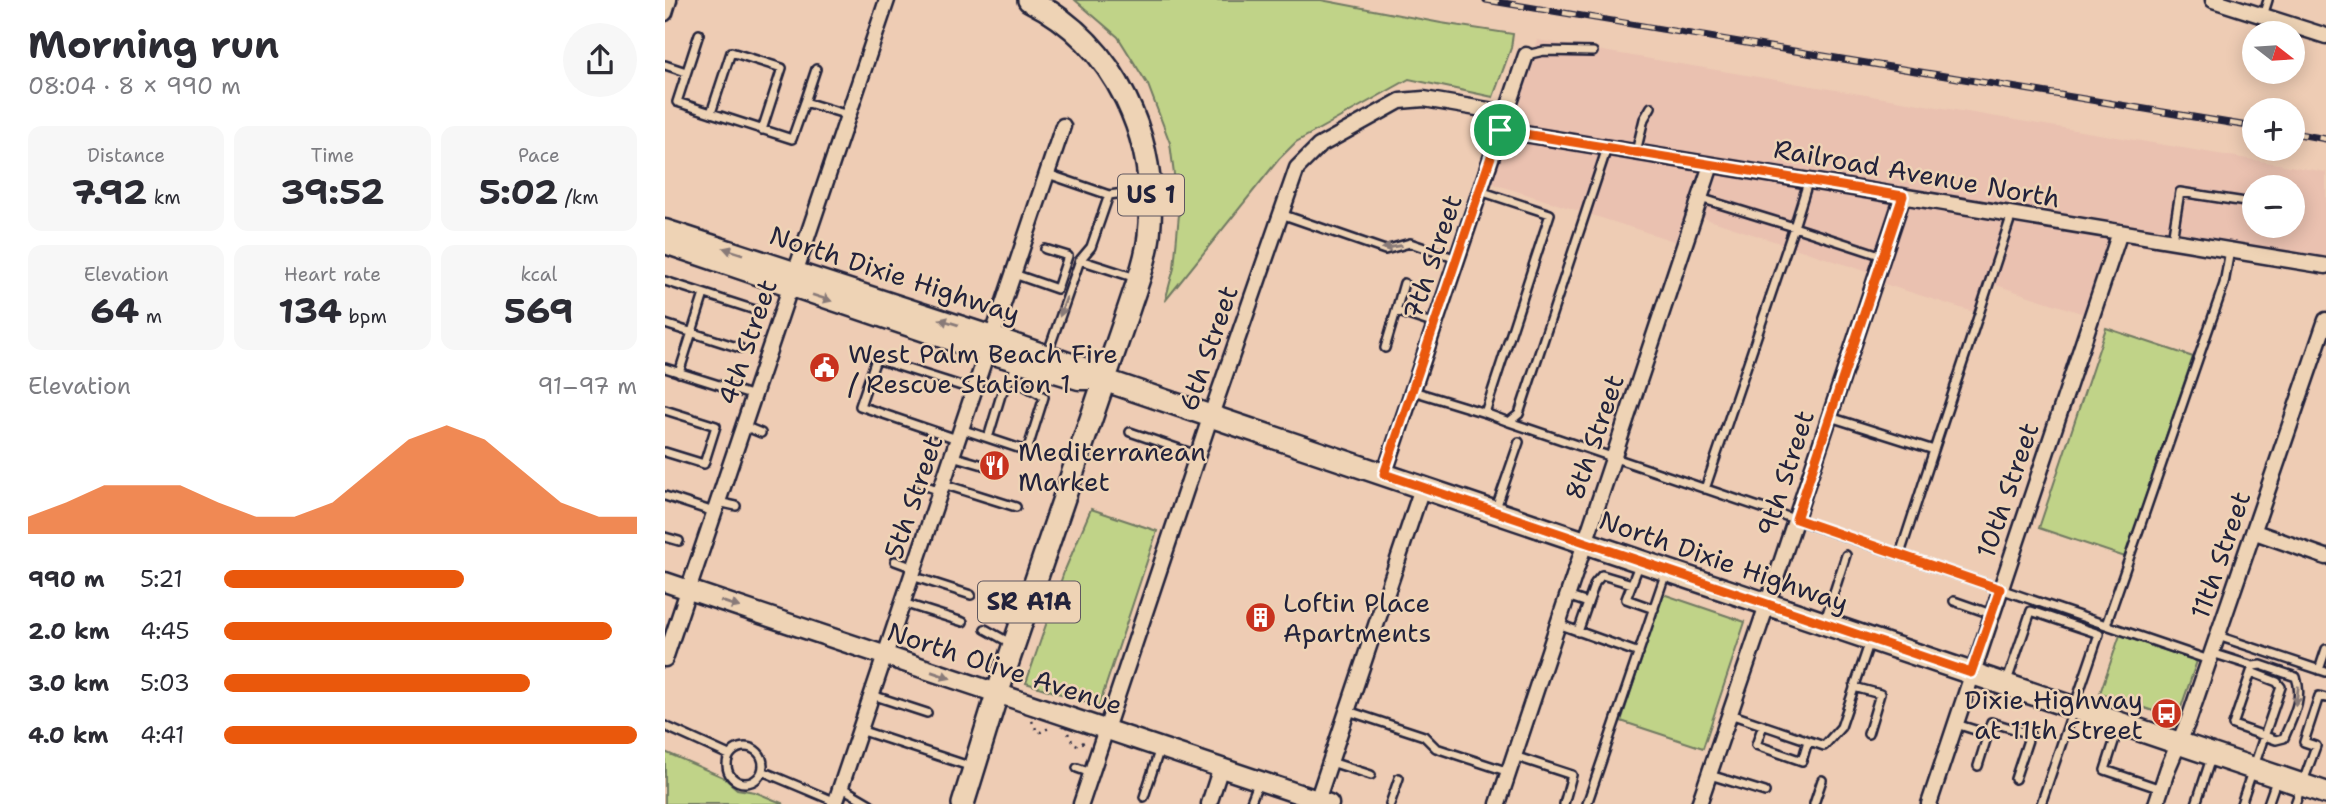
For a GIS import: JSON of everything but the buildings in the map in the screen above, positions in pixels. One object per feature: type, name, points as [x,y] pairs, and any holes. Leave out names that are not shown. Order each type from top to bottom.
[{"type":"main road","name":"US 1","points":[[1029,0],[1070,27],[1100,57],[1124,93],[1143,142],[1151,190],[1149,239],[1104,380]]},
{"type":"main road","name":"North Dixie Highway","points":[[1104,380],[2277,776],[2299,794],[2326,793]]},
{"type":"main road","name":"SR A1A","points":[[963,804],[997,694],[1104,380]]},
{"type":"street","points":[[665,13],[669,0]]},
{"type":"street","name":"4th Street","points":[[665,659],[887,0]]},
{"type":"street","points":[[2213,0],[2326,36]]},
{"type":"street","name":"7th Street","points":[[1384,474],[1526,55]]},
{"type":"street","name":"6th Street","points":[[1081,804],[1084,771],[1106,729],[1297,168],[1319,146],[1400,101],[1424,99],[1506,113]]},
{"type":"street","name":"5th Street","points":[[835,803],[1063,126]]},
{"type":"street","name":"Railroad Avenue North","points":[[1500,130],[2326,266]]},
{"type":"street","name":"8th Street","points":[[1498,804],[1711,165]]},
{"type":"street","name":"9th Street","points":[[1699,804],[1903,196]]},
{"type":"street","name":"North Dixie Highway","points":[[665,229],[987,353],[1014,369],[1079,380],[1104,380]]},
{"type":"street","name":"10th Street","points":[[1929,804],[2120,232]]},
{"type":"street","name":"North Dixie Highway","points":[[665,244],[993,336],[1083,367],[1104,380]]},
{"type":"street","name":"11th Street","points":[[2155,804],[2189,719],[2325,328]]},
{"type":"street","points":[[1321,803],[1331,761],[1422,488]]},
{"type":"street","points":[[2255,532],[2326,556]]},
{"type":"street","name":"North Olive Avenue","points":[[665,582],[1221,767],[1321,803]]},
{"type":"street","points":[[1209,804],[1221,767]]},
{"type":"lane","points":[[2263,16],[2268,0]]},
{"type":"lane","points":[[699,34],[677,102],[792,139],[816,69]]},
{"type":"lane","points":[[1526,55],[1544,51],[1593,52]]},
{"type":"lane","points":[[711,113],[731,52],[782,68],[762,130]]},
{"type":"lane","points":[[665,65],[687,72]]},
{"type":"lane","points":[[805,102],[849,115]]},
{"type":"lane","points":[[1636,152],[1644,119],[1651,107]]},
{"type":"lane","points":[[1509,422],[1519,414],[1608,148]]},
{"type":"lane","points":[[1048,174],[1109,195],[1151,190]]},
{"type":"lane","points":[[1705,489],[1809,179]]},
{"type":"lane","points":[[1480,191],[1551,214],[1485,414]]},
{"type":"lane","points":[[2172,241],[2180,192],[2242,201]]},
{"type":"lane","points":[[1047,355],[1080,260],[1091,247],[1109,195]]},
{"type":"lane","points":[[1700,198],[1883,256]]},
{"type":"lane","points":[[1281,214],[1385,250],[1409,243],[1457,259]]},
{"type":"lane","points":[[1900,554],[2012,214]]},
{"type":"lane","points":[[1014,274],[1057,289],[1068,256],[1045,249]]},
{"type":"lane","points":[[2106,625],[2224,284],[2229,250]]},
{"type":"lane","points":[[1080,260],[1138,279]]},
{"type":"lane","points":[[665,281],[755,310]]},
{"type":"lane","points":[[1385,348],[1404,283]]},
{"type":"lane","points":[[679,373],[703,294]]},
{"type":"lane","points":[[1396,312],[1435,324]]},
{"type":"lane","points":[[665,324],[740,348]]},
{"type":"lane","points":[[974,390],[876,359],[860,407],[960,434],[988,438],[1027,451],[1044,397],[1033,388],[1017,383],[1014,369]]},
{"type":"lane","points":[[665,368],[754,397]]},
{"type":"lane","points":[[988,438],[1001,395],[1014,369]]},
{"type":"lane","points":[[1413,391],[2106,625],[2252,669],[2277,682],[2281,687],[2241,804]]},
{"type":"lane","points":[[665,410],[716,426],[704,464],[665,452]]},
{"type":"lane","points":[[1830,416],[1934,450]]},
{"type":"lane","points":[[744,426],[761,433]]},
{"type":"lane","points":[[1130,432],[1198,455]]},
{"type":"lane","points":[[1495,512],[1519,442]]},
{"type":"lane","points":[[952,456],[990,467]]},
{"type":"lane","points":[[921,484],[1016,506]]},
{"type":"lane","points":[[665,496],[716,507],[736,506]]},
{"type":"lane","points":[[665,537],[679,541]]},
{"type":"lane","points":[[1824,624],[1846,555]]},
{"type":"lane","points":[[895,561],[913,572],[971,595]]},
{"type":"lane","points":[[1640,562],[1626,599],[1654,609]]},
{"type":"lane","points":[[1587,804],[1666,571]]},
{"type":"lane","points":[[1578,632],[1595,583],[1602,575],[1632,584]]},
{"type":"lane","points":[[1567,596],[1588,603]]},
{"type":"lane","points":[[1954,601],[1991,614]]},
{"type":"lane","points":[[2006,685],[2034,601]]},
{"type":"lane","points":[[903,603],[963,622]]},
{"type":"lane","points":[[993,605],[1024,616]]},
{"type":"lane","points":[[2031,611],[2099,634],[2042,804]]},
{"type":"lane","points":[[2091,632],[2094,621]]},
{"type":"lane","points":[[1557,624],[1639,653]]},
{"type":"lane","points":[[985,629],[1014,645]]},
{"type":"lane","points":[[2218,636],[2323,671],[2326,649]]},
{"type":"lane","points":[[1730,714],[1824,746],[1841,727],[1870,639]]},
{"type":"lane","points":[[2261,665],[2296,677],[2300,687],[2299,701],[2284,738],[2276,740],[2233,725],[2252,669],[2261,665]]},
{"type":"lane","points":[[1854,687],[1880,694],[1868,734]]},
{"type":"lane","points":[[871,695],[927,713]]},
{"type":"lane","points":[[2326,698],[2319,696],[2304,742],[2326,750]]},
{"type":"lane","points":[[1348,711],[1424,736],[1436,748],[1509,772]]},
{"type":"lane","points":[[1978,766],[1991,722],[2030,734],[2015,779]]},
{"type":"lane","points":[[2120,723],[2105,770],[2161,789]]},
{"type":"lane","points":[[1955,724],[1987,734]]},
{"type":"lane","points":[[1763,725],[1756,745],[1802,761],[1808,741]]},
{"type":"lane","points":[[665,726],[729,755]]},
{"type":"lane","points":[[860,730],[974,767]]},
{"type":"lane","points":[[741,746],[756,750],[761,755],[762,771],[754,781],[740,783],[729,775],[729,755],[741,746]]},
{"type":"lane","points":[[2299,794],[2316,746]]},
{"type":"lane","points":[[1144,797],[1160,747]]},
{"type":"lane","points":[[2196,804],[2213,755]]},
{"type":"lane","points":[[1514,756],[1572,775],[1564,804]]},
{"type":"lane","points":[[1331,761],[1371,775]]},
{"type":"lane","points":[[762,771],[835,803]]},
{"type":"lane","points":[[1709,774],[1765,792]]},
{"type":"lane","points":[[2268,804],[2277,776]]},
{"type":"lane","points":[[1390,804],[1399,778]]},
{"type":"lane","points":[[1250,804],[1259,780]]},
{"type":"lane","points":[[1814,804],[1822,780]]},
{"type":"lane","points":[[841,787],[870,804]]},
{"type":"path","points":[[1032,721],[1037,731],[1051,727]]},
{"type":"path","points":[[1068,733],[1077,745],[1086,741]]},
{"type":"shaded area","points":[[1537,40],[2242,158],[2242,161],[2260,161],[2326,172],[2326,275],[2108,241],[2084,314],[1993,284],[1983,315],[1881,283],[1883,277],[1688,213],[1677,242],[1494,184],[1492,179]]},
{"type":"green space","points":[[1075,0],[1321,0],[1513,34],[1511,48],[1493,97],[1409,79],[1296,142],[1279,159],[1165,301],[1174,268],[1179,214],[1170,143],[1148,85],[1118,37]]},
{"type":"green space","points":[[2106,328],[2193,357],[2125,557],[2039,528]]},
{"type":"green space","points":[[1091,509],[1157,531],[1099,706],[1026,683],[1064,572]]},
{"type":"green space","points":[[1663,594],[1745,622],[1703,748],[1621,721]]},
{"type":"green space","points":[[2120,635],[2197,661],[2177,719],[2100,693]]},
{"type":"green space","points":[[665,752],[723,777],[737,789],[755,792],[784,804],[665,804]]},
{"type":"railway","points":[[1486,0],[2242,125]]},
{"type":"railway","points":[[2305,135],[2326,139]]},
{"type":"place","name":"West Palm Beach Fire / Rescue Station 1","points":[[825,368]]},
{"type":"place","name":"Mediterranean Market","points":[[995,466]]},
{"type":"place","name":"Loftin Place Apartments","points":[[1260,617]]},
{"type":"place","name":"Dixie Highway at 11th Street","points":[[2166,714]]},
{"type":"route","points":[[1500,130],[1903,196],[1796,519],[2000,589],[1971,673],[1384,474],[1500,130]]}]
